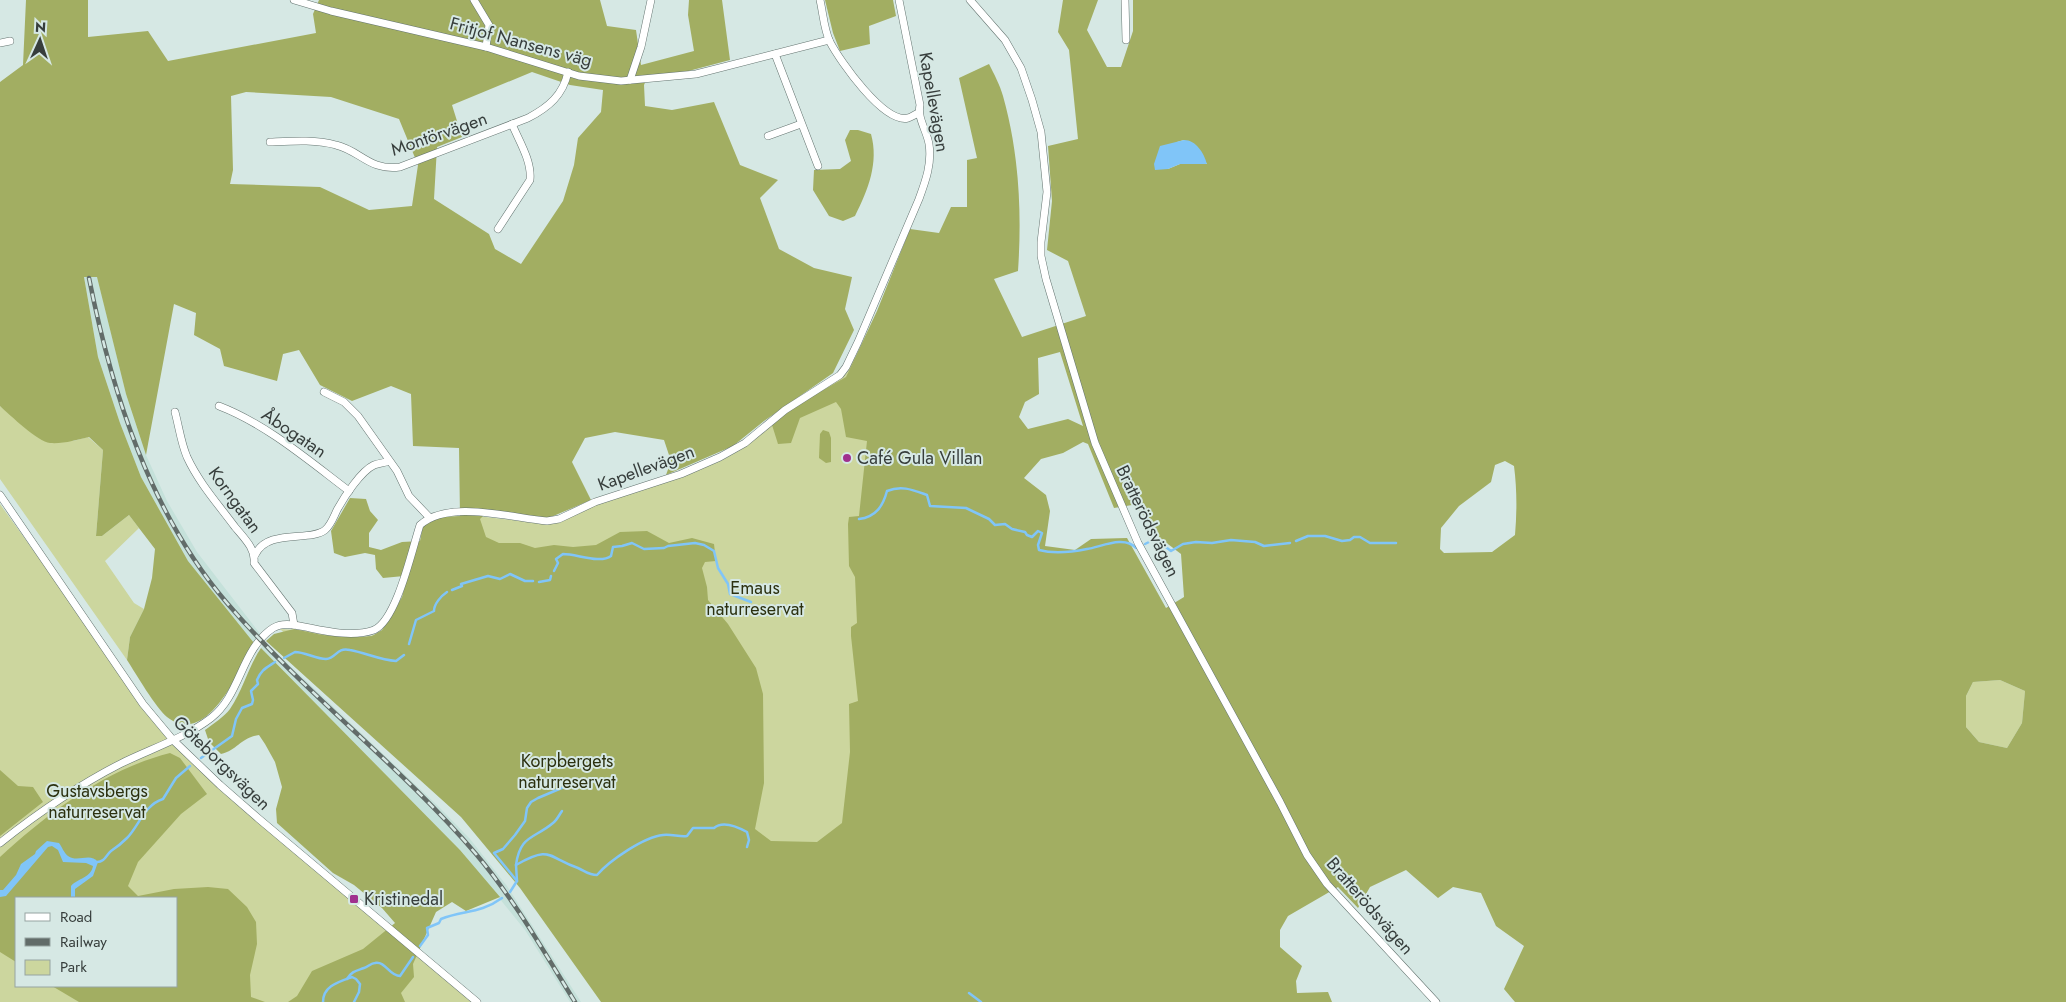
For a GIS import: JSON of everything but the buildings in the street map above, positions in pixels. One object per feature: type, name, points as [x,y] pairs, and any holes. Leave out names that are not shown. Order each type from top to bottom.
[{"type":"street","name":"Fritjof Nansens väg","points":[[294,0],[331,11],[486,47],[579,76],[630,80],[696,74],[829,40]]},
{"type":"street","points":[[474,0],[489,25],[486,47]]},
{"type":"street","points":[[630,80],[641,47],[651,0]]},
{"type":"street","points":[[820,0],[829,40],[857,83],[881,107],[898,117],[907,119],[919,113]]},
{"type":"street","name":"Kapellevägen","points":[[429,518],[451,511],[547,521],[559,518],[596,502],[681,474],[720,457],[745,443],[785,410],[840,375],[846,367],[862,333],[919,198],[927,175],[930,158],[929,142],[919,113],[920,105],[899,0]]},
{"type":"street","name":"Bratterödsvägen","points":[[970,0],[1006,40],[1021,68],[1032,100],[1041,132],[1047,192],[1041,242],[1041,256],[1046,279],[1095,443],[1134,534],[1308,855],[1327,884],[1436,1002]]},
{"type":"street","points":[[1125,0],[1126,40]]},
{"type":"street","points":[[0,43],[10,41]]},
{"type":"street","points":[[775,54],[818,166]]},
{"type":"street","name":"Montörvägen","points":[[270,142],[319,142],[337,145],[366,162],[392,168],[422,160],[544,110],[558,96],[565,84],[568,72]]},
{"type":"street","points":[[498,229],[530,180],[531,173],[512,124]]},
{"type":"street","points":[[768,136],[801,124]]},
{"type":"street","points":[[0,843],[48,807],[84,784],[173,740],[199,726],[218,712],[226,702],[260,639],[280,625],[294,625],[345,633],[364,632],[383,624],[393,608],[420,525],[429,518],[409,496],[397,471],[389,462],[382,447],[358,416],[344,402],[324,392]]},
{"type":"street","name":"Åbogatan","points":[[218,406],[233,412],[287,444],[349,491]]},
{"type":"street","name":"Korngatan","points":[[175,412],[187,456],[196,473],[210,495],[246,541],[255,555],[254,563],[292,614],[294,625]]},
{"type":"street","points":[[255,555],[261,546],[275,540],[291,535],[323,531],[329,526],[349,491],[373,466],[389,462]]},
{"type":"street","name":"Göteborgsvägen","points":[[0,496],[143,704],[173,740],[220,786],[259,820],[477,1002]]},
{"type":"shaded area","points":[[97,276],[126,394],[146,455],[167,501],[197,552],[261,635],[254,643],[188,561],[141,477],[120,423],[98,357],[84,277]]},
{"type":"shaded area","points":[[265,642],[439,807],[470,839],[507,886],[581,1002],[570,1002],[525,930],[460,850],[261,648]]},
{"type":"green space","name":"Korpbergets naturreservat","points":[[26,0],[88,0],[88,37],[148,31],[168,61],[316,33],[313,14],[319,0],[600,0],[607,26],[636,30],[641,65],[694,51],[688,15],[689,0],[722,0],[730,60],[681,73],[647,78],[644,85],[645,106],[672,110],[714,102],[740,165],[778,180],[760,198],[779,249],[814,268],[852,277],[845,309],[854,330],[833,373],[764,421],[733,446],[666,475],[671,461],[664,440],[615,432],[585,438],[572,462],[591,500],[551,517],[533,518],[489,510],[480,519],[486,537],[499,543],[520,543],[535,548],[554,545],[573,547],[596,545],[620,532],[647,531],[669,543],[692,538],[714,544],[716,561],[705,562],[702,568],[708,600],[728,624],[756,668],[763,694],[764,783],[755,829],[771,841],[817,842],[842,823],[850,752],[849,704],[858,701],[851,636],[851,627],[857,623],[855,577],[849,566],[848,524],[849,517],[859,516],[867,441],[846,437],[841,409],[836,402],[800,418],[791,443],[778,444],[772,425],[790,409],[846,377],[877,311],[910,229],[939,233],[951,207],[967,207],[967,160],[977,158],[959,78],[989,64],[1002,92],[1013,139],[1020,227],[1018,271],[994,279],[1022,337],[1086,316],[1068,261],[1047,250],[1052,201],[1048,146],[1078,139],[1069,50],[1058,32],[1063,0],[1098,0],[1087,30],[1107,67],[1121,67],[1133,31],[1133,0],[2066,0],[2066,1002],[1515,1002],[1504,989],[1524,946],[1496,926],[1481,893],[1453,887],[1438,898],[1406,870],[1370,887],[1358,908],[1338,887],[1288,916],[1280,930],[1280,947],[1302,966],[1296,981],[1297,993],[1328,992],[1332,1002],[601,1002],[520,888],[461,817],[266,641],[274,634],[294,629],[322,635],[358,637],[372,636],[382,630],[402,597],[406,581],[404,576],[383,578],[376,569],[375,555],[365,553],[345,557],[334,553],[331,531],[350,498],[366,499],[370,511],[378,520],[369,533],[369,547],[381,550],[402,542],[420,541],[423,525],[437,517],[460,516],[459,448],[413,446],[411,394],[391,386],[352,401],[320,385],[299,350],[283,354],[277,381],[224,366],[220,349],[194,335],[196,313],[174,304],[146,455],[126,394],[97,277],[84,277],[98,357],[120,423],[141,477],[188,561],[254,643],[231,686],[220,702],[208,715],[195,723],[182,724],[162,713],[127,660],[130,637],[144,609],[152,578],[155,549],[129,515],[102,536],[96,536],[103,450],[89,437],[70,442],[50,443],[24,428],[0,406],[0,82],[23,65]],"holes":[[[532,72],[570,85],[603,90],[601,112],[578,138],[574,165],[563,201],[521,264],[495,249],[489,234],[434,199],[437,147],[462,137],[452,105]],[[246,92],[331,97],[399,119],[418,165],[412,206],[369,210],[320,187],[230,184],[233,170],[231,96]],[[1184,140],[1207,164],[1180,164],[1168,169],[1177,142]],[[1060,352],[1083,426],[1068,419],[1028,429],[1019,417],[1025,402],[1039,394],[1038,358]],[[1083,442],[1088,444],[1114,508],[1132,505],[1149,520],[1160,538],[1181,554],[1184,597],[1166,608],[1127,538],[1091,539],[1075,550],[1045,546],[1050,511],[1046,495],[1024,478],[1041,459],[1063,453]],[[1505,461],[1514,466],[1516,483],[1515,535],[1492,552],[1444,553],[1440,549],[1441,528],[1459,506],[1491,482],[1495,465]],[[2000,680],[2025,691],[2022,723],[2007,748],[1979,742],[1966,727],[1966,696],[1973,682]]]},
{"type":"green space","points":[[825,0],[893,0],[896,16],[869,26],[870,44],[840,51],[833,33]]},
{"type":"green space","points":[[850,130],[871,134],[874,155],[871,176],[860,206],[855,216],[843,221],[829,216],[813,190],[814,170],[840,169],[851,161],[845,140]]},
{"type":"green space","name":"Emaus naturreservat","points":[[884,357],[888,851],[526,880],[332,677],[280,629],[320,631],[363,638],[387,631],[477,516],[546,524],[697,471],[743,448],[790,408],[832,382],[853,358]]},
{"type":"green space","points":[[0,406],[30,431],[73,441],[88,437],[103,450],[96,536],[102,536],[129,515],[139,528],[105,561],[134,603],[144,609],[130,637],[127,660],[0,479]]},
{"type":"green space","points":[[823,430],[829,432],[831,438],[831,462],[826,463],[819,458],[820,434]]},
{"type":"green space","name":"Gustavsbergs naturreservat","points":[[0,504],[161,728],[185,755],[473,1002],[0,1002]]},
{"type":"green space","points":[[261,648],[460,850],[500,897],[466,911],[452,902],[436,912],[413,964],[414,977],[401,993],[405,1002],[288,1002],[297,996],[312,971],[363,949],[395,923],[382,908],[354,885],[333,873],[277,823],[276,809],[282,787],[275,762],[259,735],[247,739],[231,750],[221,754],[209,742],[205,730],[222,718],[230,709]]},
{"type":"green space","points":[[2000,680],[2025,691],[2022,723],[2007,748],[1979,742],[1966,727],[1966,696],[1973,682]]},
{"type":"green space","points":[[170,753],[180,758],[207,794],[181,814],[138,862],[128,886],[138,896],[174,889],[208,887],[228,889],[247,907],[256,922],[257,944],[250,975],[251,997],[265,1002],[79,1002],[54,987],[178,987],[178,897],[15,897],[15,961],[0,952],[0,857],[38,824],[79,794],[101,781],[146,760]]},
{"type":"green space","points":[[0,770],[18,786],[33,787],[43,802],[0,836]]},
{"type":"water","points":[[1184,140],[1192,142],[1199,148],[1207,164],[1180,164],[1168,169],[1155,170],[1154,164],[1160,146]]},
{"type":"water","points":[[47,841],[59,843],[67,855],[72,858],[91,858],[98,862],[93,876],[75,889],[75,897],[71,897],[71,886],[90,873],[93,866],[86,863],[63,862],[58,850],[52,846],[48,847],[6,896],[0,897],[0,890],[3,890],[16,875],[21,864],[35,854]]},
{"type":"waterway","points":[[859,519],[870,516],[878,510],[887,491],[903,488],[927,495],[930,506],[966,508],[989,519],[995,525],[1005,524],[1032,537],[1038,531],[1042,533],[1038,545],[1039,550],[1069,552],[1119,542],[1131,544],[1136,548]]},
{"type":"waterway","points":[[1296,541],[1308,536],[1325,536],[1342,541],[1360,537],[1370,543],[1396,543]]},
{"type":"waterway","points":[[1145,544],[1155,539],[1171,551],[1183,544],[1196,542],[1212,543],[1231,540],[1255,542],[1264,546],[1290,543]]},
{"type":"waterway","points":[[554,571],[558,563],[556,559],[563,554],[601,559],[611,556],[613,547],[632,543],[644,549],[695,543],[704,545],[714,551],[718,568],[728,584],[730,594],[751,602]]},
{"type":"waterway","points":[[452,590],[462,586],[461,584],[488,576],[500,579],[510,574],[525,581],[533,581]]},
{"type":"waterway","points":[[539,582],[550,580],[551,576]]},
{"type":"waterway","points":[[409,644],[416,620],[434,611],[438,600],[447,592]]},
{"type":"waterway","points":[[284,658],[295,652],[326,659],[345,649],[396,661],[404,655]]},
{"type":"waterway","points":[[201,758],[232,736],[236,719],[242,708],[252,704],[251,691],[258,684],[257,680],[260,674],[275,662]]},
{"type":"waterway","points":[[97,862],[104,860],[111,851],[127,838],[146,811],[156,802],[163,799],[176,778],[190,766]]},
{"type":"waterway","points":[[517,881],[494,853],[503,849],[515,835],[525,821],[527,808],[531,802],[564,787]]},
{"type":"waterway","points":[[516,865],[518,855],[524,843],[553,823],[562,811]]},
{"type":"waterway","points":[[510,892],[517,881],[516,865],[536,855],[548,855],[589,874],[597,875],[619,856],[646,840],[663,835],[687,836],[693,828],[714,828],[726,824],[747,832],[749,840],[747,847]]},
{"type":"waterway","points":[[420,946],[428,935],[427,928],[439,923],[441,919],[486,907],[502,898]]},
{"type":"waterway","points":[[347,979],[354,972],[375,963],[382,964],[393,974],[400,976],[413,957]]},
{"type":"waterway","points":[[323,1002],[328,988],[352,977],[360,984],[359,992],[354,1002]]},
{"type":"waterway","points":[[969,993],[981,1002]]},
{"type":"railway","points":[[89,278],[109,365],[122,408],[138,450],[176,530],[200,568],[227,603],[257,636],[415,789],[476,854],[516,907],[575,1002]]},
{"type":"place","name":"Café Gula Villan","points":[[847,458]]},
{"type":"place","name":"Kristinedal","points":[[354,899]]}]
